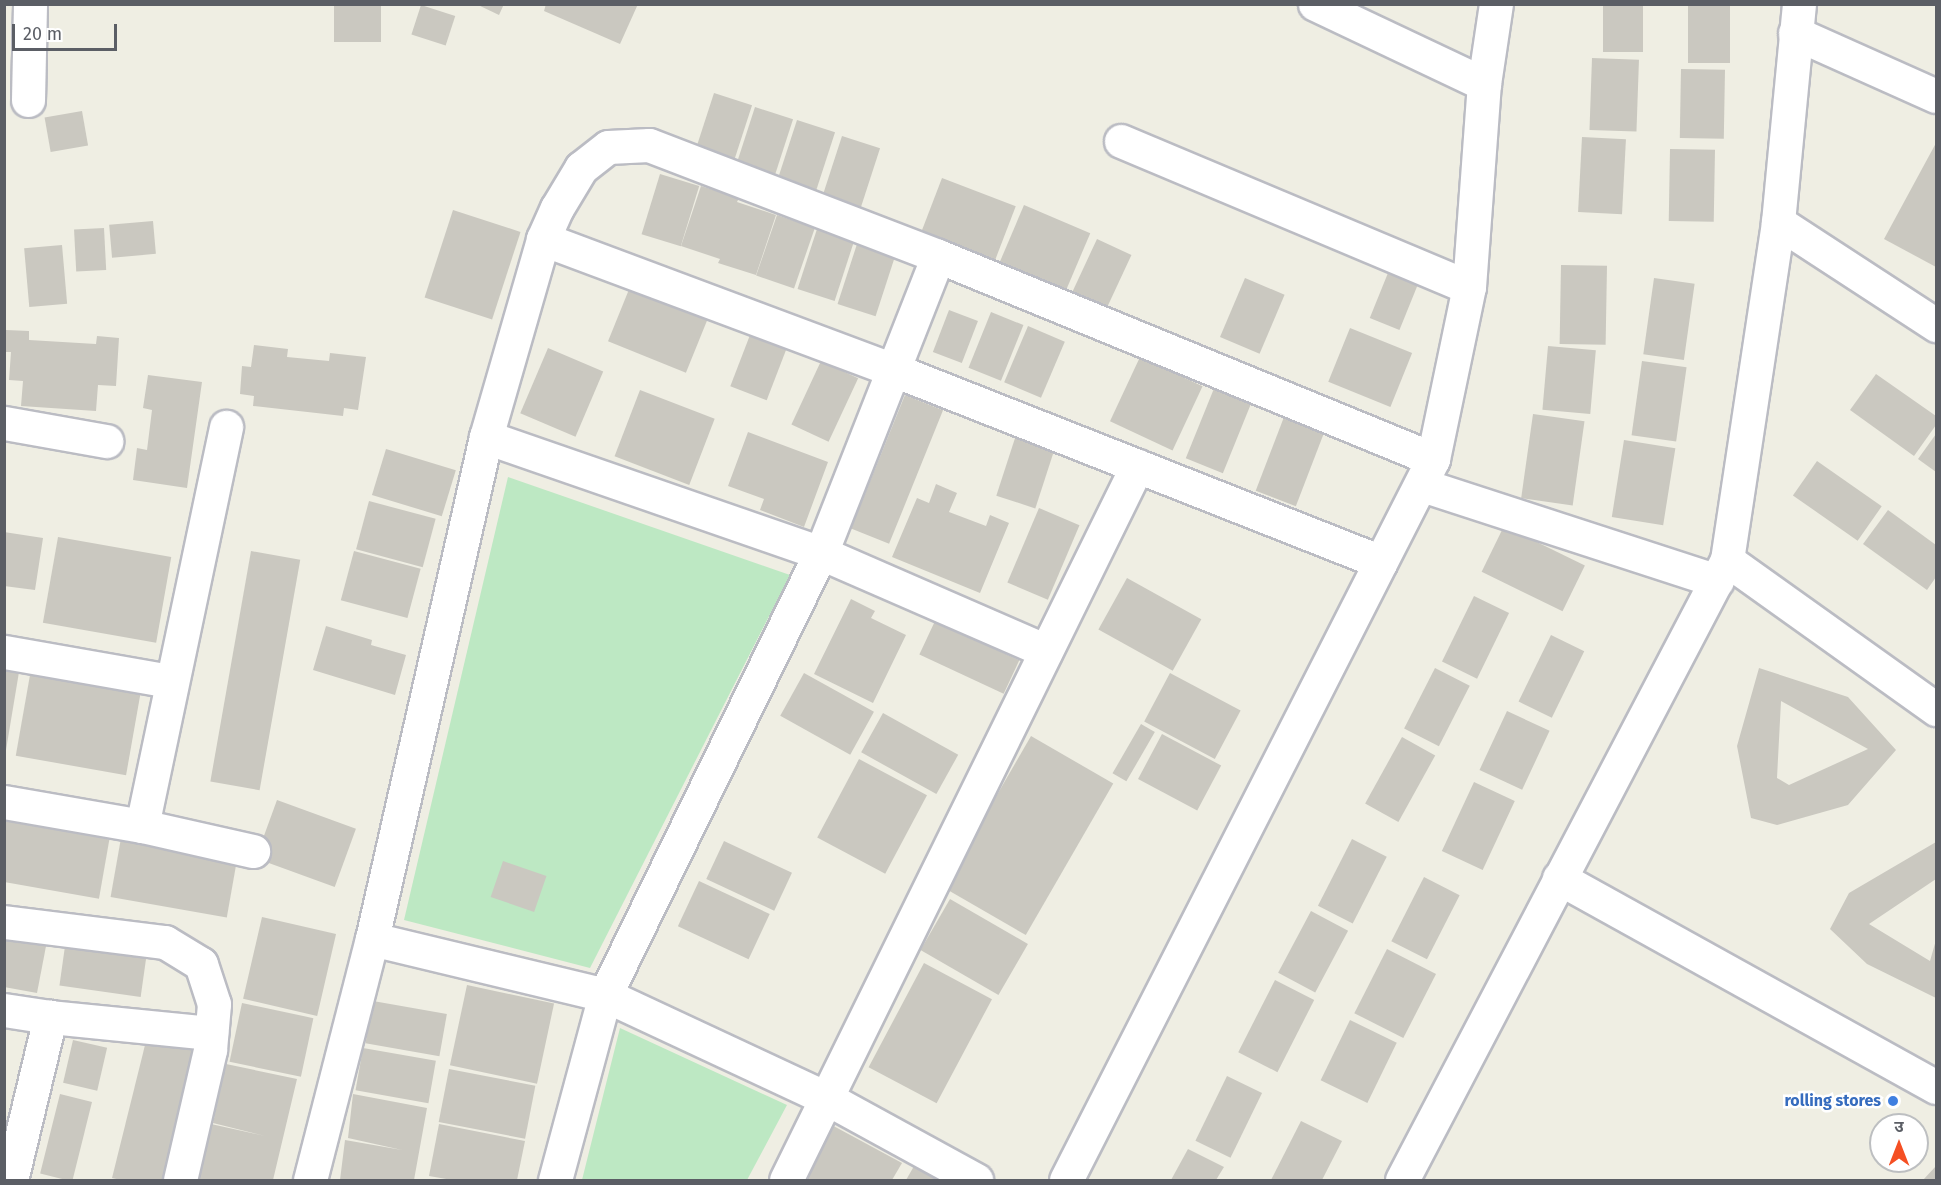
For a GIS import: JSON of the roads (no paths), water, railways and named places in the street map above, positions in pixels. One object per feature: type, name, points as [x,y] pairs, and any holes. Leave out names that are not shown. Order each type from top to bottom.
[{"type":"street","points":[[28,100],[30,4]]},
{"type":"street","points":[[1315,4],[1484,84]]},
{"type":"street","points":[[1066,1180],[1428,472],[1468,287],[1484,84],[1496,4]]},
{"type":"street","points":[[1402,1180],[1558,878],[1722,570],[1778,222],[1797,19],[1936,96]]},
{"type":"street","points":[[1121,141],[1468,287]]},
{"type":"street","points":[[310,1180],[372,939],[486,437],[543,239],[556,208],[581,168],[609,147],[649,145],[938,256],[1428,472],[1722,570],[1936,709]]},
{"type":"street","points":[[1778,222],[1936,325]]},
{"type":"street","points":[[543,239],[894,370],[1381,562]]},
{"type":"street","points":[[555,1180],[605,995],[821,553],[938,256]]},
{"type":"street","points":[[4,423],[106,441]]},
{"type":"street","points":[[142,826],[170,681],[226,427]]},
{"type":"street","points":[[486,437],[821,553],[1046,651]]},
{"type":"street","points":[[786,1180],[828,1099],[1137,466]]},
{"type":"street","points":[[4,652],[170,681]]},
{"type":"street","points":[[4,802],[142,826],[253,851]]},
{"type":"street","points":[[1558,878],[1936,1087]]},
{"type":"street","points":[[4,922],[165,942],[201,964],[214,1004],[210,1050],[180,1180]]},
{"type":"street","points":[[372,939],[605,995],[828,1099],[976,1180]]},
{"type":"street","points":[[4,1010],[50,1017],[211,1033]]},
{"type":"street","points":[[11,1180],[50,1017]]},
{"type":"place","name":"rolling stores","points":[[1893,1101]]}]
